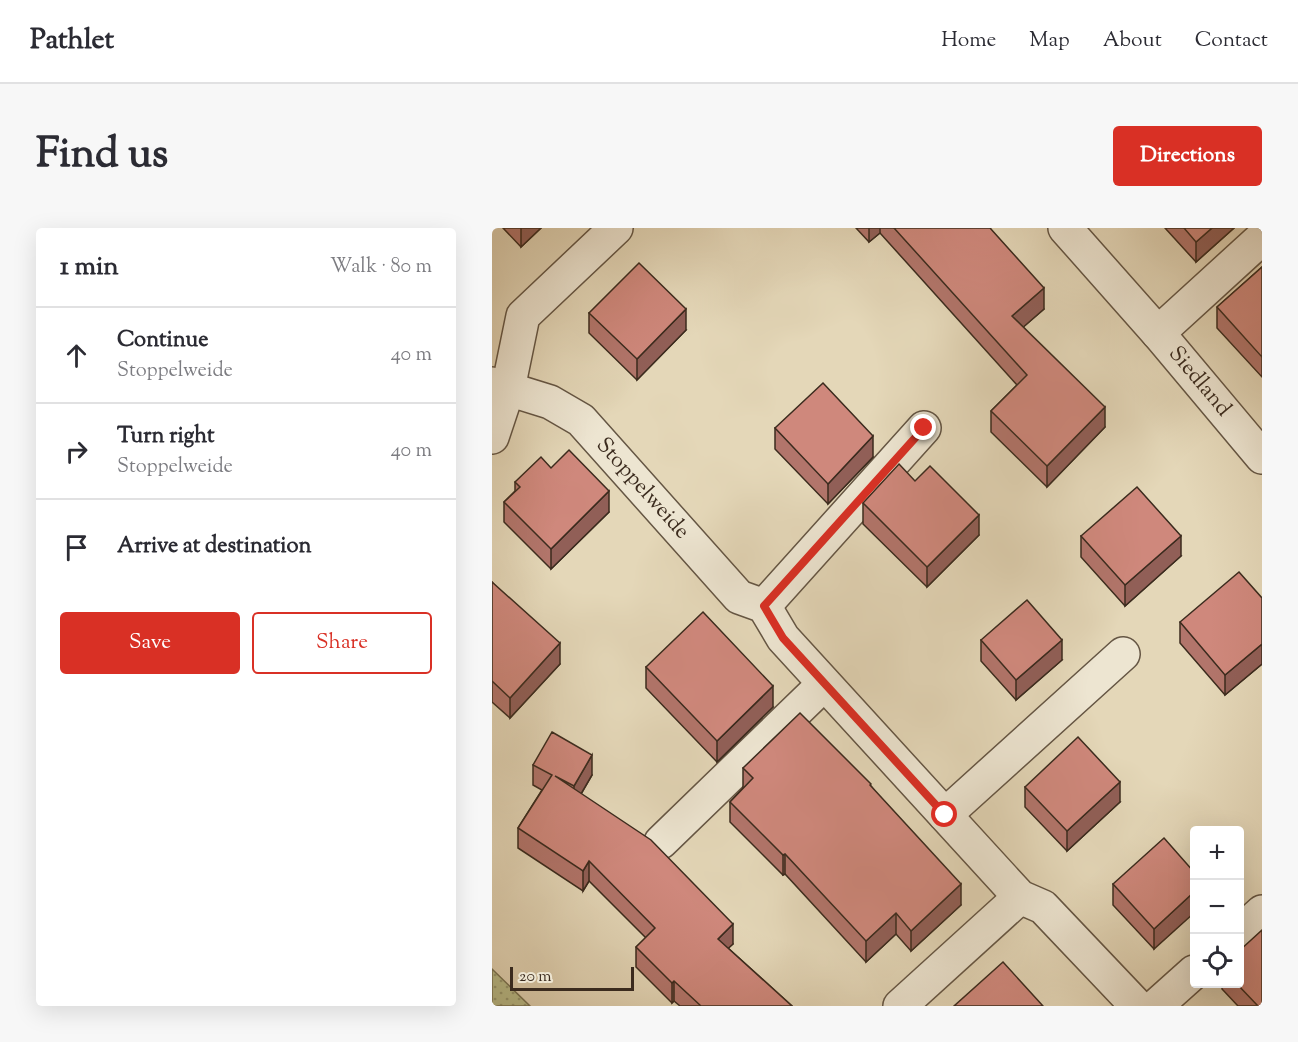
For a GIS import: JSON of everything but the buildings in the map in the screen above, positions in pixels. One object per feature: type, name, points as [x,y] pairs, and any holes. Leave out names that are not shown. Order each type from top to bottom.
[{"type":"street","points":[[492,437],[500,387],[523,316],[616,228]]},
{"type":"street","name":"Siedland","points":[[1065,228],[1158,333],[1262,457]]},
{"type":"street","name":"Siedland","points":[[1158,333],[1262,238]]},
{"type":"street","name":"Stoppelweide","points":[[500,387],[550,402],[581,420],[739,597],[764,606]]},
{"type":"street","points":[[924,428],[764,606],[783,638],[1020,897],[1043,907],[1137,1006]]},
{"type":"street","points":[[945,815],[1123,654]]},
{"type":"street","points":[[661,842],[824,684]]},
{"type":"street","points":[[900,1006],[1020,897]]},
{"type":"street","points":[[1244,928],[1262,912]]},
{"type":"street","points":[[1156,1006],[1190,976]]},
{"type":"green space","points":[[492,969],[530,1006],[492,1006]]},
{"type":"route","points":[[924,428],[764,606],[783,638],[945,815]]}]
